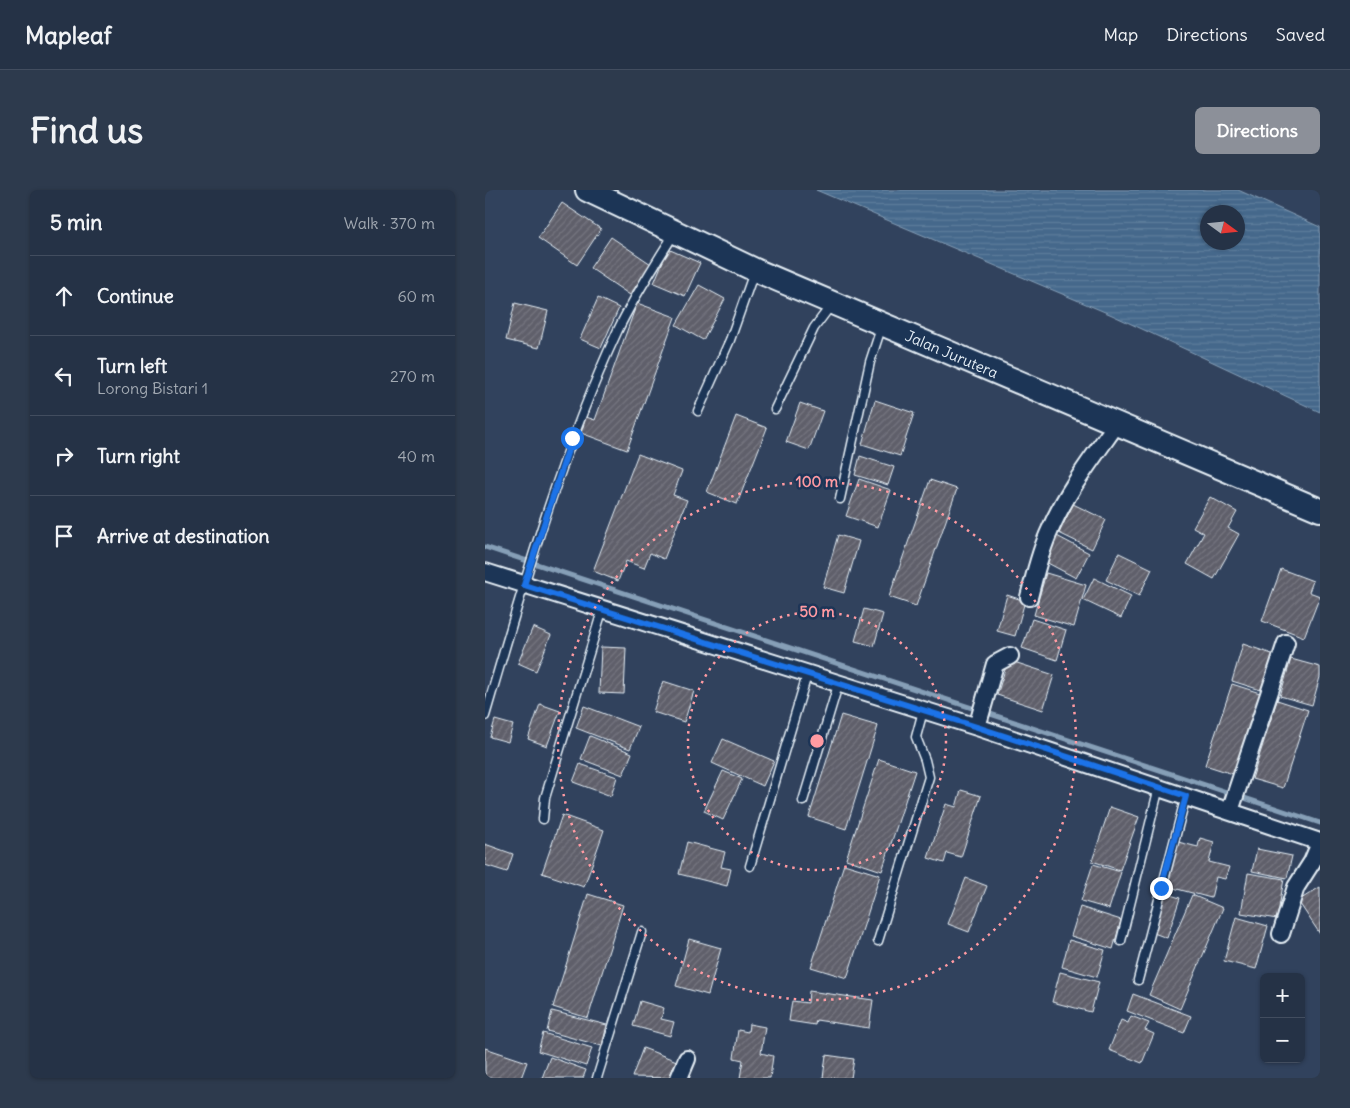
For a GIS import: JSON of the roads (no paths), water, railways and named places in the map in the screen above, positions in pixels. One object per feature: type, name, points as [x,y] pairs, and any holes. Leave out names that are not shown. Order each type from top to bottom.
[{"type":"street","name":"Jalan Jurutera","points":[[587,190],[755,270],[1118,422],[1320,510]]},
{"type":"street","points":[[1029,597],[1037,564],[1050,530],[1090,462],[1118,422]]},
{"type":"street","points":[[485,572],[526,579],[602,611],[923,711],[978,722],[1186,796],[1232,806],[1320,843],[1296,887],[1281,934]]},
{"type":"street","points":[[1232,806],[1286,643]]},
{"type":"street","points":[[978,722],[995,664],[1010,656]]},
{"type":"street","points":[[679,1078],[687,1059]]},
{"type":"lane","points":[[485,716],[526,579],[572,438],[617,331],[675,232]]},
{"type":"lane","points":[[698,410],[730,340],[755,270]]},
{"type":"lane","points":[[775,409],[815,328],[833,302]]},
{"type":"lane","points":[[840,499],[870,362],[883,324]]},
{"type":"lane","points":[[543,819],[545,798],[602,611]]},
{"type":"lane","points":[[750,866],[807,675]]},
{"type":"lane","points":[[803,801],[838,685]]},
{"type":"lane","points":[[878,940],[929,778],[925,760],[916,737],[923,711]]},
{"type":"lane","points":[[1121,940],[1159,787]]},
{"type":"lane","points":[[1138,980],[1186,796]]},
{"type":"lane","points":[[597,1078],[641,932]]},
{"type":"water","points":[[816,190],[1238,190],[1320,227],[1320,412],[1112,315]]},
{"type":"waterway","points":[[485,547],[1320,823]]}]
